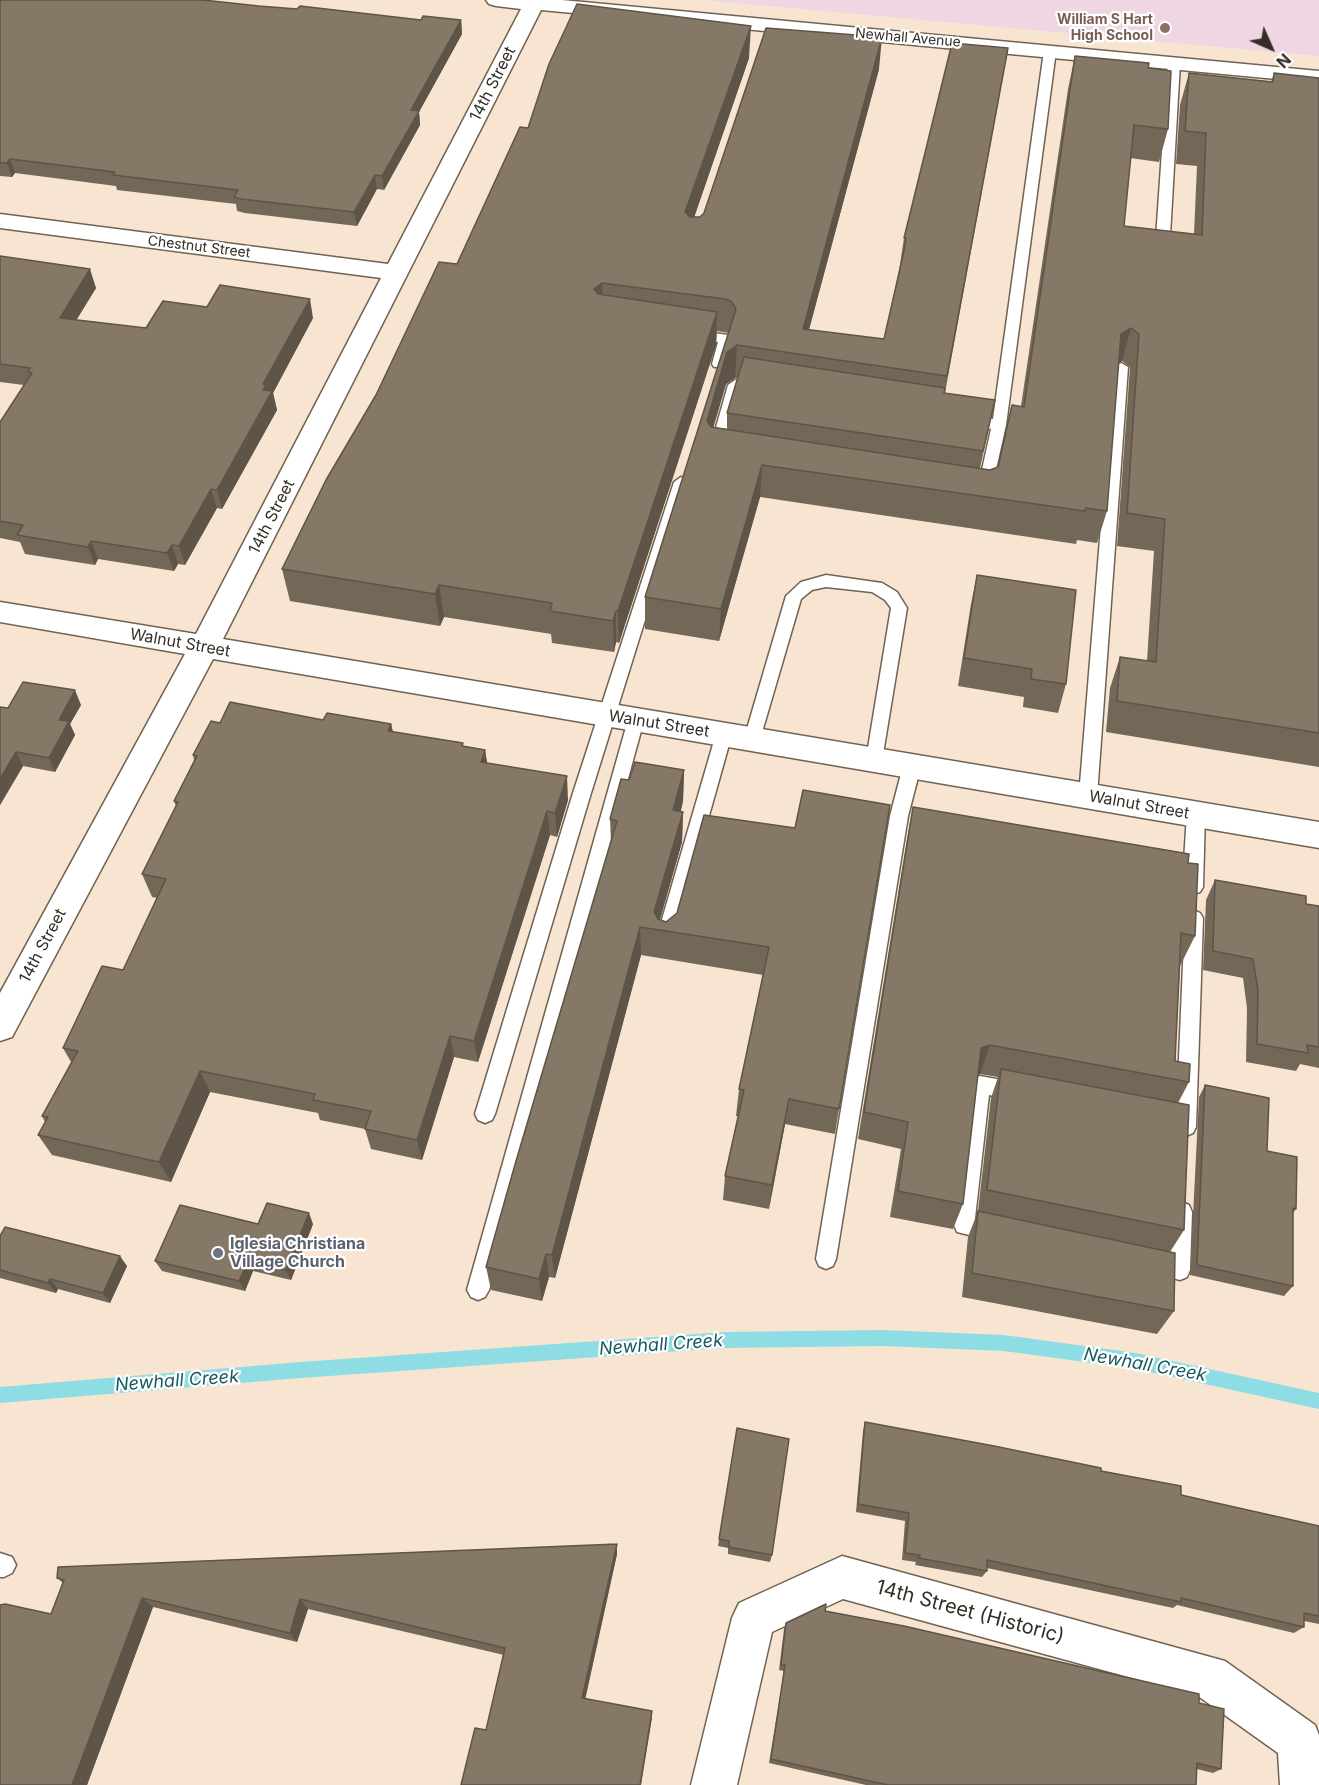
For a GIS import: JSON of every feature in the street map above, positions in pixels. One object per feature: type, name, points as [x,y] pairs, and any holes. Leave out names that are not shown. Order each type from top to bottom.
[{"type":"street","name":"Newhall Avenue","points":[[496,0],[766,31],[1050,51],[1319,77]]},
{"type":"street","name":"14th Street","points":[[0,1026],[204,647],[398,273],[534,4]]},
{"type":"street","name":"Chestnut Street","points":[[0,221],[398,273]]},
{"type":"street","name":"Walnut Street","points":[[0,612],[1319,834]]},
{"type":"street","name":"14th Street (Historic)","points":[[714,1785],[754,1618],[842,1577],[1209,1677],[1299,1741],[1303,1785]]},
{"type":"lane","points":[[972,493],[984,495],[999,425],[1050,51]]},
{"type":"lane","points":[[1162,254],[1174,63]]},
{"type":"lane","points":[[680,332],[723,338],[726,343],[715,377]]},
{"type":"lane","points":[[1088,796],[1121,367]]},
{"type":"lane","points":[[727,455],[715,454],[735,385],[781,392]]},
{"type":"lane","points":[[953,418],[999,425]]},
{"type":"lane","points":[[478,1290],[686,467]]},
{"type":"lane","points":[[665,942],[738,737],[794,596],[807,586],[826,581],[876,587],[891,596],[899,608],[874,760]]},
{"type":"lane","points":[[484,1114],[622,718]]},
{"type":"lane","points":[[826,1259],[900,816],[912,766]]},
{"type":"lane","points":[[1185,1146],[1196,814]]},
{"type":"lane","points":[[1010,1235],[964,1225],[980,1085],[1037,1096]]},
{"type":"lane","points":[[1163,1119],[1186,1124]]},
{"type":"lane","points":[[1135,1261],[1180,1270],[1183,1191]]},
{"type":"shaded area","name":"William S Hart High School","points":[[703,0],[1319,0],[1319,56]]},
{"type":"building","points":[[0,0],[203,0],[297,9],[300,6],[421,20],[423,16],[461,20],[411,110],[419,111],[382,176],[375,175],[354,212],[241,199],[234,197],[238,190],[113,175],[115,172],[10,159],[7,163],[0,163]]},
{"type":"building","points":[[577,4],[751,26],[685,212],[690,217],[700,217],[704,213],[766,28],[882,37],[803,329],[884,339],[904,251],[906,238],[904,238],[952,43],[1008,48],[947,376],[737,345],[727,352],[707,421],[711,427],[990,470],[998,467],[1012,405],[1024,407],[1075,56],[1149,63],[1148,68],[1171,71],[1168,129],[1134,125],[1124,226],[1202,235],[1206,133],[1185,131],[1189,73],[1273,82],[1274,73],[1319,78],[1319,733],[1117,701],[1120,657],[1156,662],[1165,519],[1127,513],[1139,334],[1131,328],[1121,334],[1107,511],[1086,508],[1085,511],[762,465],[721,609],[645,597],[736,309],[731,301],[725,299],[602,283],[594,289],[598,294],[717,312],[613,621],[550,611],[552,603],[439,585],[435,594],[282,569],[326,480],[376,395],[439,262],[457,264],[520,127],[528,128],[549,64]]},
{"type":"building","points":[[0,256],[90,269],[60,318],[146,328],[163,301],[207,307],[220,285],[310,299],[263,384],[266,384],[263,390],[272,391],[217,490],[211,489],[179,546],[172,545],[167,553],[91,541],[88,547],[17,535],[23,525],[0,521],[0,422],[32,373],[28,372],[30,368],[0,364]]},
{"type":"building","points":[[744,357],[945,388],[944,393],[995,400],[983,451],[727,413]]},
{"type":"building","points":[[977,575],[1076,590],[1066,684],[1031,679],[1032,669],[964,658]]},
{"type":"building","points":[[23,682],[75,690],[59,720],[69,721],[49,758],[16,752],[0,779],[0,707],[8,708]]},
{"type":"building","points":[[230,702],[323,720],[327,713],[391,724],[388,731],[463,743],[462,746],[485,750],[481,762],[567,776],[555,813],[547,811],[474,1041],[450,1036],[417,1140],[365,1129],[371,1111],[313,1100],[315,1094],[200,1071],[159,1162],[38,1135],[48,1117],[42,1116],[78,1051],[63,1048],[102,966],[123,970],[166,879],[142,874],[178,802],[174,801],[197,756],[193,755],[211,721],[220,723]]},
{"type":"building","points":[[635,762],[684,770],[673,810],[683,812],[654,912],[658,919],[666,922],[677,913],[704,815],[795,828],[803,790],[890,805],[839,1109],[789,1099],[772,1185],[725,1176],[744,1090],[739,1089],[769,947],[640,927],[552,1255],[546,1254],[539,1279],[486,1267],[617,821],[610,819],[621,779],[629,780]]},
{"type":"building","points":[[913,807],[1189,854],[1188,863],[1198,864],[1195,936],[1181,933],[1175,1061],[1190,1064],[1189,1082],[990,1045],[981,1048],[963,1204],[898,1191],[908,1122],[864,1112]]},
{"type":"building","points":[[1215,880],[1306,896],[1306,904],[1319,906],[1319,1047],[1307,1045],[1308,1053],[1257,1044],[1258,990],[1253,959],[1213,951]]},
{"type":"building","points":[[1001,1069],[1189,1105],[1184,1230],[987,1190]]},
{"type":"building","points":[[1205,1085],[1269,1098],[1267,1151],[1297,1157],[1296,1209],[1293,1208],[1293,1286],[1197,1265]]},
{"type":"building","points":[[267,1203],[309,1213],[286,1270],[248,1261],[239,1281],[155,1261],[180,1205],[258,1224]]},
{"type":"building","points":[[978,1211],[1175,1253],[1174,1311],[972,1273]]},
{"type":"building","points":[[5,1227],[120,1256],[103,1293],[50,1279],[48,1283],[0,1270],[0,1236]]},
{"type":"building","points":[[865,1422],[994,1446],[1101,1468],[1101,1471],[1181,1486],[1181,1495],[1319,1526],[1319,1616],[1304,1613],[1304,1627],[1181,1598],[1181,1602],[987,1560],[987,1571],[919,1558],[920,1555],[905,1553],[909,1513],[858,1504]]},
{"type":"building","points":[[737,1428],[789,1439],[772,1555],[729,1547],[729,1541],[719,1539]]},
{"type":"building","points":[[617,1544],[582,1698],[652,1711],[640,1785],[461,1785],[475,1728],[486,1730],[505,1648],[300,1599],[290,1633],[142,1598],[72,1785],[0,1785],[0,1605],[5,1604],[51,1614],[64,1580],[57,1578],[58,1567]]},
{"type":"building","points":[[826,1604],[825,1611],[904,1626],[1199,1694],[1199,1703],[1224,1709],[1221,1769],[1197,1763],[1196,1785],[888,1785],[771,1759],[785,1665],[781,1665],[786,1623]]},
{"type":"waterway","name":"Newhall Creek","points":[[0,1395],[301,1370],[725,1340],[882,1338],[1004,1343],[1136,1361],[1319,1401]]},
{"type":"place","name":"William S Hart High School","points":[[1165,28]]},
{"type":"place","name":"Iglesia Christiana Village Church","points":[[218,1253]]}]
